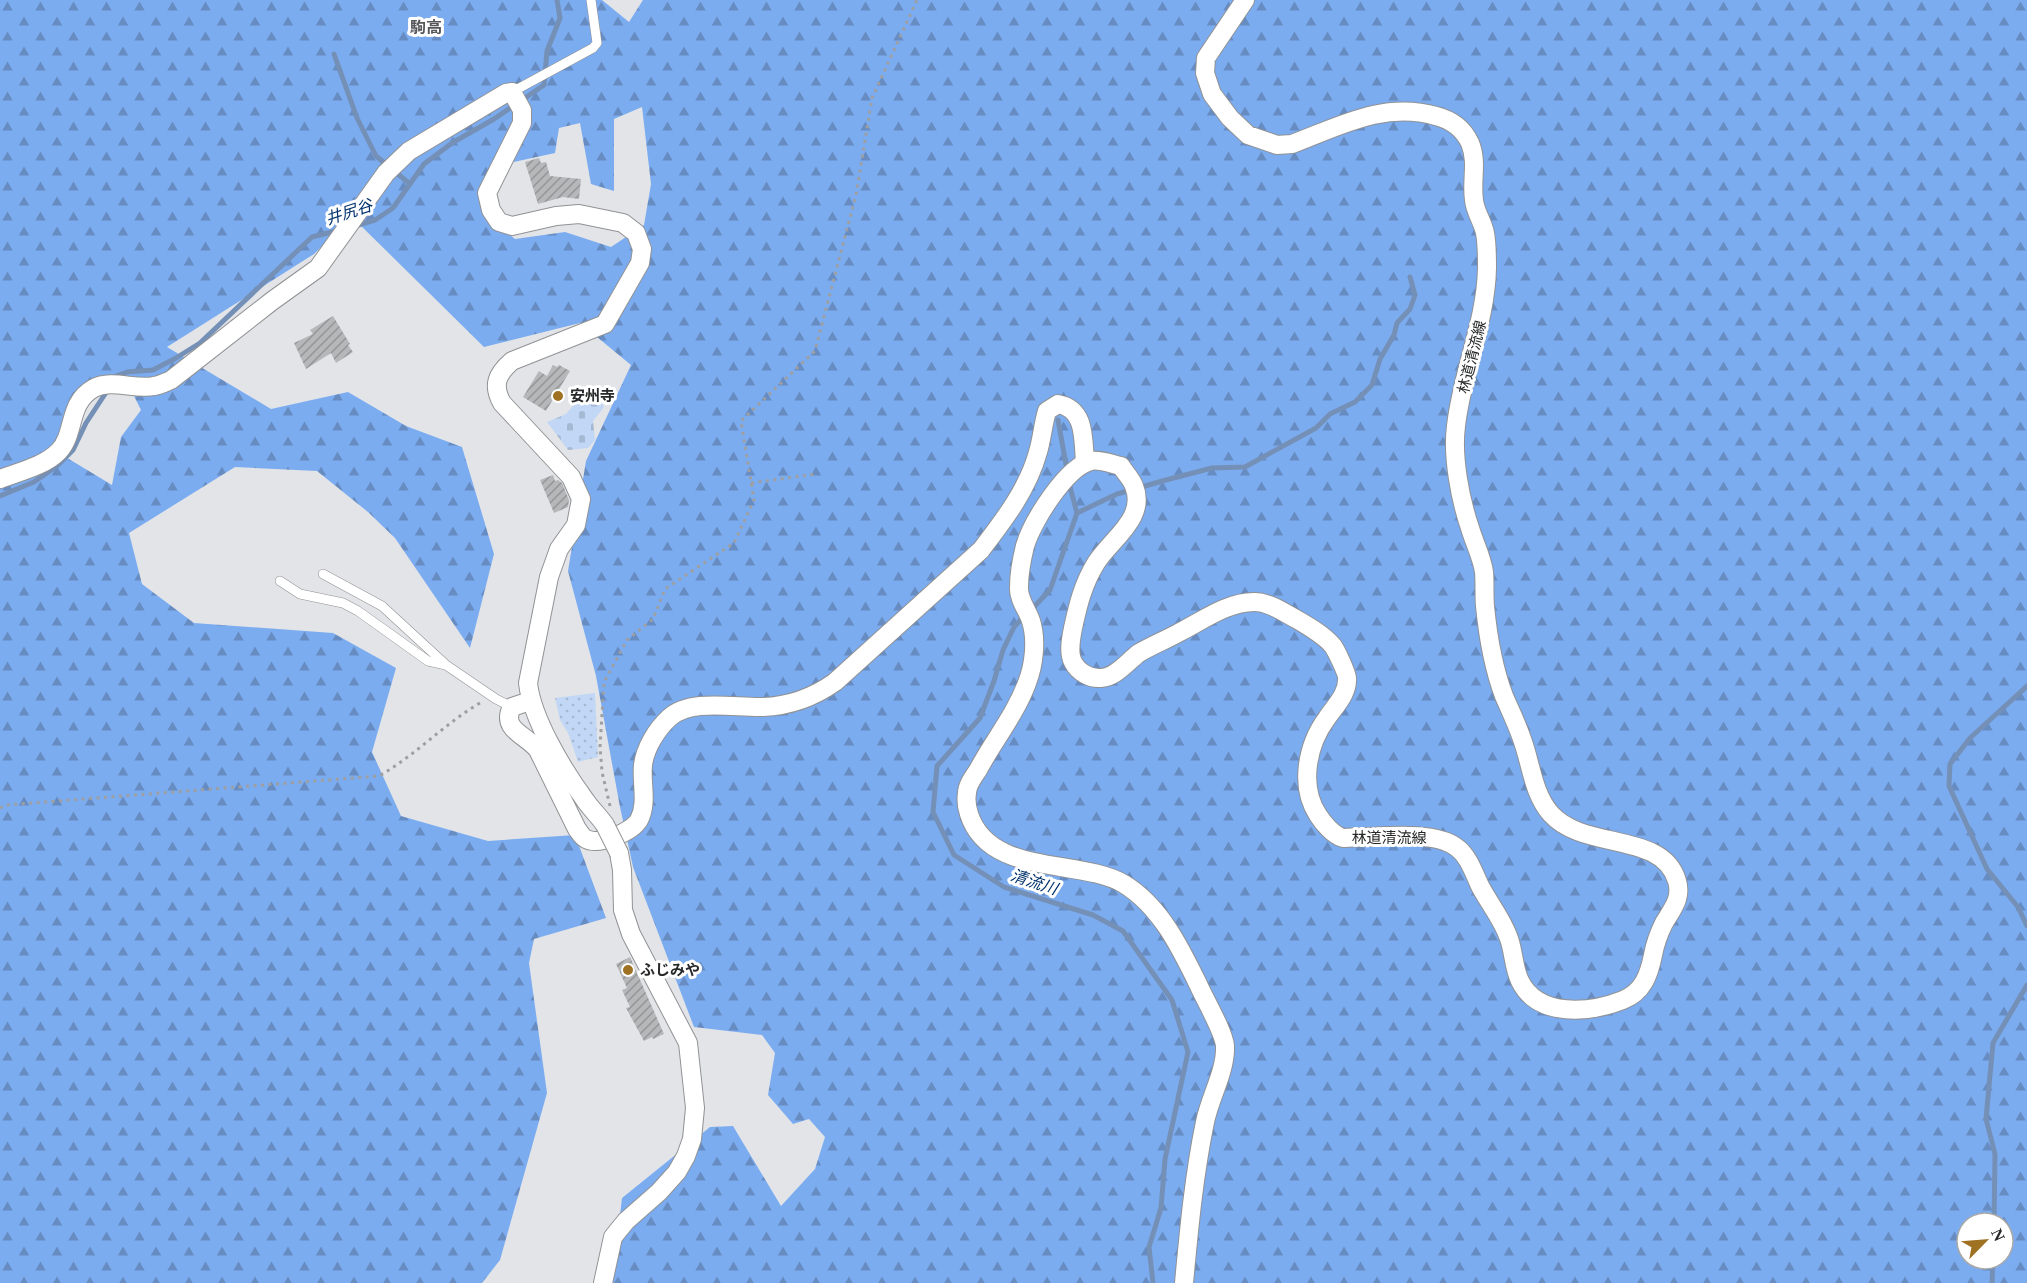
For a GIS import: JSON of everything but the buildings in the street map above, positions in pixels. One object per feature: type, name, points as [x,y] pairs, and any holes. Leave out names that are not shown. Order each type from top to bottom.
[{"type":"street","name":"林道清流線","points":[[1085,463],[1094,460],[1121,466],[1135,490],[1136,507],[1131,522],[1113,540],[1085,581],[1070,640],[1072,661],[1084,675],[1098,679],[1112,675],[1141,652],[1235,605],[1254,602],[1270,605],[1312,628],[1334,647],[1347,677],[1342,697],[1311,742],[1307,792],[1314,810],[1327,827],[1344,838],[1420,837],[1455,845],[1467,858],[1492,910],[1506,929],[1521,985],[1546,1006],[1558,1010],[1595,1008],[1624,1000],[1636,993],[1645,983],[1656,942],[1679,894],[1676,877],[1670,864],[1662,856],[1649,850],[1573,831],[1553,817],[1541,799],[1523,741],[1502,691],[1492,657],[1485,604],[1484,567],[1467,522],[1459,481],[1455,429],[1470,354],[1481,322],[1487,266],[1485,232],[1473,198],[1474,156],[1470,142],[1452,121],[1415,111],[1400,110],[1378,113],[1292,144],[1277,145],[1248,135],[1230,118],[1212,94],[1205,73],[1206,58],[1245,0]]},
{"type":"street","points":[[0,479],[42,462],[59,451],[75,408],[84,395],[103,385],[153,386],[171,380],[272,300],[318,268],[386,173],[409,151],[506,93],[512,92],[522,110],[522,123],[487,193],[491,210],[499,222],[512,226],[556,216],[579,214],[623,223],[636,233],[642,249],[640,263],[605,324],[512,361],[504,368],[497,380],[496,392],[502,403],[571,477],[581,499],[576,525],[559,549],[549,577],[529,672],[530,701],[572,781],[603,822],[619,853],[622,870],[623,910],[635,942],[688,1043],[695,1108],[692,1138],[686,1156],[677,1172],[659,1192],[626,1221],[613,1237],[603,1283]]},
{"type":"street","points":[[530,701],[504,703],[510,725],[515,732],[532,742],[538,750],[577,829],[584,838],[594,842],[603,841],[629,830],[638,822],[642,809],[643,764],[657,732],[670,717],[683,708],[697,706],[765,707],[794,702],[817,695],[835,682],[981,550],[1026,485],[1038,452],[1047,411],[1058,404],[1069,406],[1078,416],[1083,437],[1085,463],[1063,480],[1026,544],[1018,590],[1032,623],[1034,648],[1029,680],[1016,709],[988,751],[966,791],[969,813],[980,834],[992,845],[1044,866],[1104,874],[1124,884],[1144,899],[1163,921],[1185,957],[1218,1027],[1225,1044],[1224,1061],[1203,1132],[1192,1201],[1184,1283]]},
{"type":"lane","points":[[512,92],[593,48],[597,43],[591,0]]},
{"type":"lane","points":[[323,574],[382,606],[446,665],[504,703]]},
{"type":"lane","points":[[280,581],[300,594],[343,603],[428,661],[446,665]]},
{"type":"path","points":[[603,822],[610,811],[611,802],[602,772],[600,747],[604,682],[627,640],[653,619],[665,589],[734,543],[754,500],[741,422],[815,351],[856,195],[872,98],[916,0]]},
{"type":"path","points":[[751,483],[816,474]]},
{"type":"path","points":[[0,808],[6,805],[379,776],[395,767],[462,713],[482,701],[504,703]]},
{"type":"green space","points":[[0,0],[602,0],[629,22],[643,0],[2027,0],[2027,1283],[612,1283],[622,1198],[710,1127],[733,1126],[781,1206],[815,1169],[825,1137],[809,1119],[793,1124],[768,1095],[775,1053],[762,1035],[694,1027],[633,867],[596,676],[568,571],[586,461],[631,365],[580,323],[484,347],[352,217],[314,254],[167,347],[271,409],[348,392],[406,426],[462,447],[494,554],[470,648],[395,538],[368,512],[317,471],[235,467],[129,533],[142,584],[194,623],[333,633],[396,668],[372,752],[401,816],[488,841],[575,835],[606,918],[534,939],[529,963],[547,1093],[500,1260],[482,1283],[0,1283]],"holes":[[[642,107],[651,184],[644,225],[611,247],[565,232],[515,239],[489,218],[495,166],[555,153],[559,128],[580,123],[591,184],[614,191],[614,119]],[[104,382],[133,394],[141,410],[121,437],[112,485],[54,450]]]},
{"type":"green space","points":[[594,386],[604,407],[593,421],[595,440],[588,448],[568,450],[547,422],[566,414]]},
{"type":"green space","points":[[595,693],[598,757],[578,762],[568,733],[560,720],[555,698]]},
{"type":"waterway","name":"井尻谷","points":[[355,226],[375,220],[393,208],[424,164],[452,143],[494,119],[544,85],[547,51],[560,18],[557,0]]},
{"type":"waterway","points":[[334,54],[357,118],[376,156],[410,184]]},
{"type":"waterway","name":"井尻谷","points":[[114,379],[127,372],[153,370],[200,343],[312,237],[340,230]]},
{"type":"waterway","points":[[1077,513],[1117,494],[1166,480],[1212,468],[1245,467],[1316,428],[1330,414],[1355,402],[1372,385],[1380,359],[1394,335],[1397,323],[1410,309],[1415,295],[1410,277]]},
{"type":"waterway","name":"井尻谷","points":[[0,496],[34,482],[57,466],[73,450],[86,423],[107,391]]},
{"type":"waterway","points":[[1058,420],[1067,470]]},
{"type":"waterway","points":[[1069,483],[1077,513]]},
{"type":"waterway","name":"清流川","points":[[1031,610],[1050,590],[1077,513]]},
{"type":"waterway","name":"清流川","points":[[1024,616],[1014,627],[1003,650],[980,718],[937,766],[933,812],[954,855],[1004,887],[1093,915],[1123,931],[1172,1000],[1188,1052],[1165,1159],[1161,1208],[1149,1247],[1153,1283]]},
{"type":"waterway","points":[[2027,686],[1970,738],[1950,764],[1949,786],[1987,869],[2018,907],[2027,926]]},
{"type":"waterway","points":[[1994,1211],[1995,1154],[1986,1119],[1993,1043],[2027,985]]},
{"type":"waterway","points":[[1992,1271],[1992,1283]]},
{"type":"place","name":"安州寺","points":[[558,396]]},
{"type":"place","name":"ふじみや","points":[[628,970]]},
{"type":"district","name":"駒高","points":[[426,27]]}]
